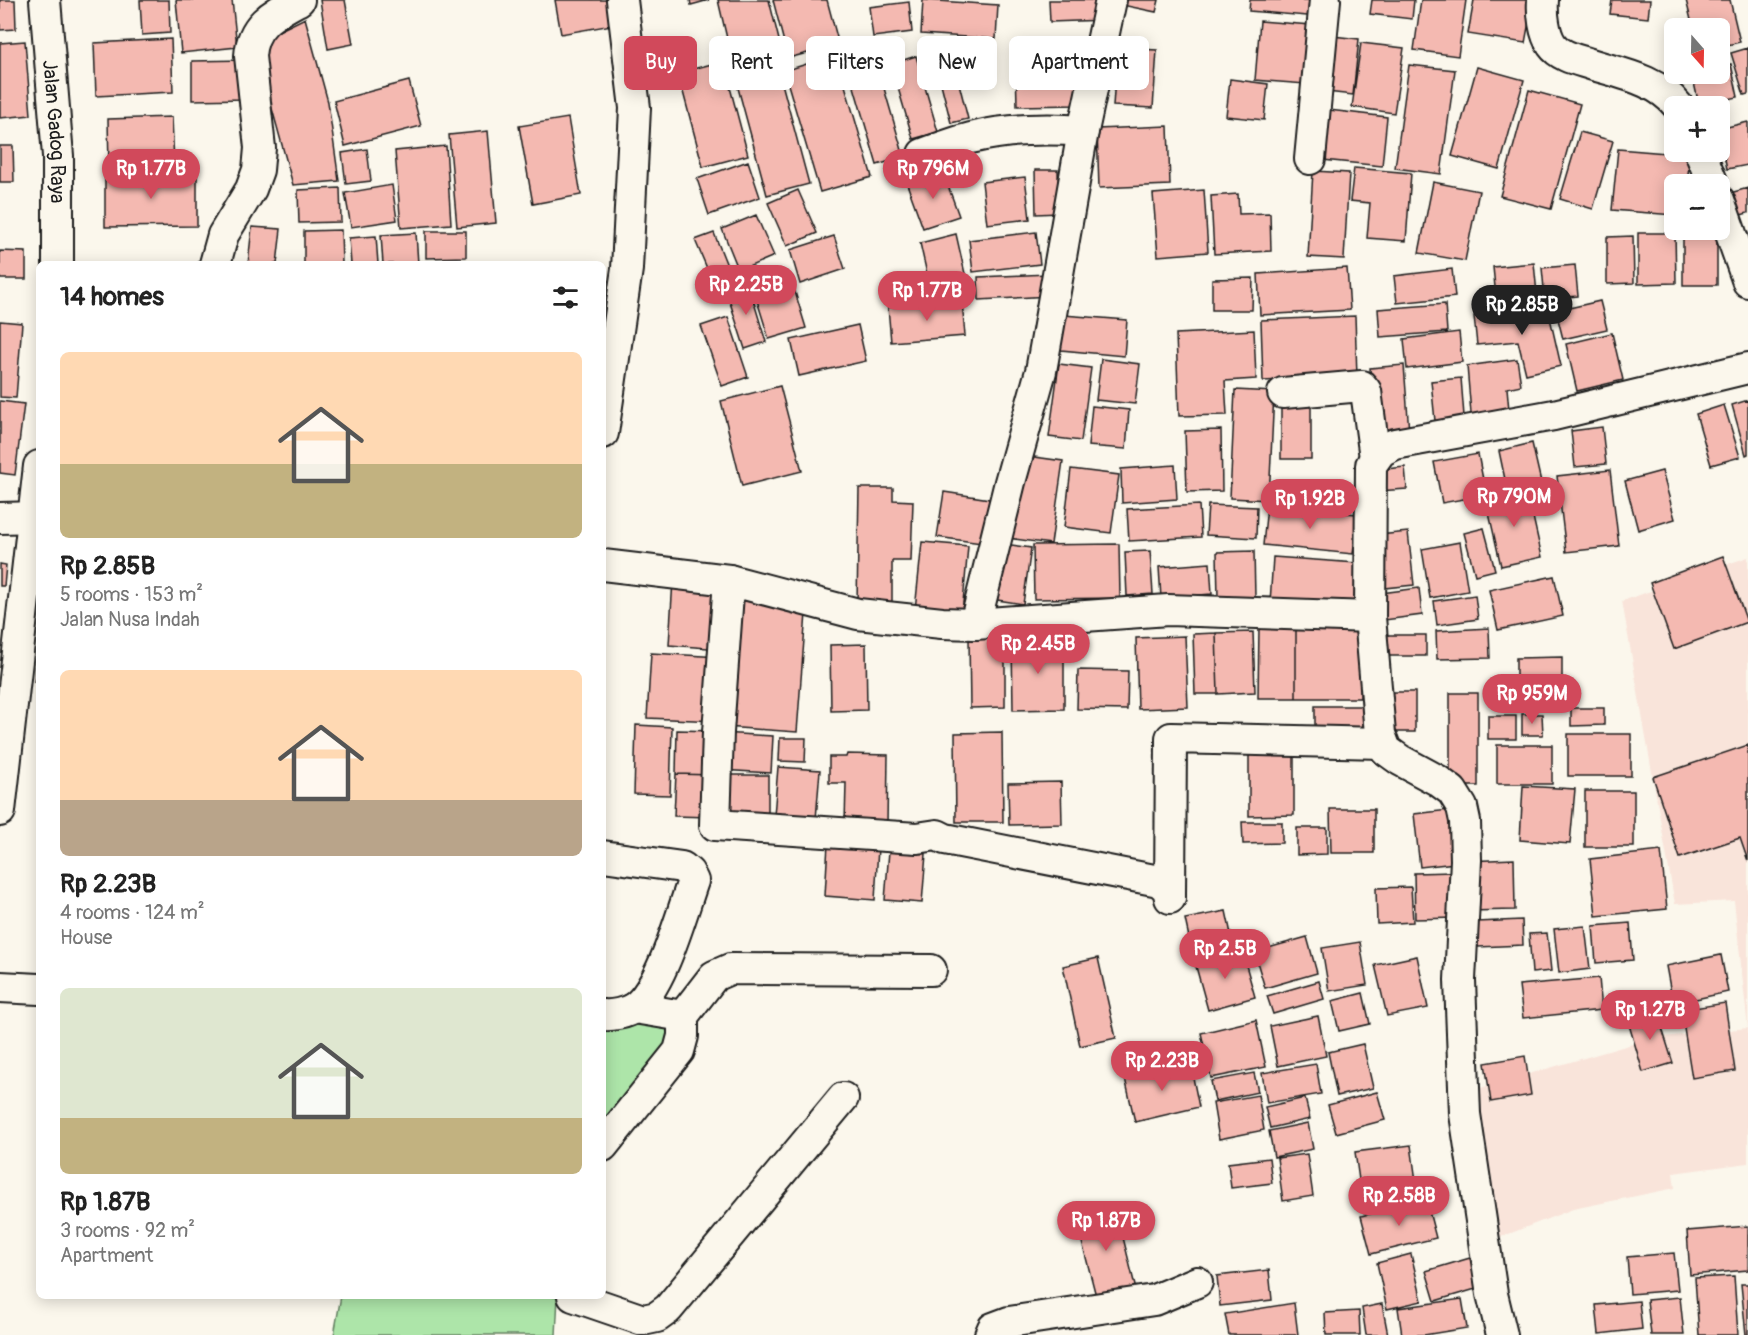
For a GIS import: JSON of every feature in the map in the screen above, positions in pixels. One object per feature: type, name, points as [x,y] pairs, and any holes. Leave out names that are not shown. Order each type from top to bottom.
[{"type":"street","name":"Jalan Gadog Raya","points":[[45,0],[58,156],[58,261]]},
{"type":"street","points":[[216,261],[223,235],[251,189],[258,170],[260,148],[250,56],[251,43],[257,31],[269,18],[299,0]]},
{"type":"street","points":[[606,412],[627,269],[635,108],[622,0]]},
{"type":"street","points":[[975,624],[1010,482],[1041,371],[1083,131],[1112,0]]},
{"type":"street","points":[[1310,159],[1325,0]]},
{"type":"street","points":[[1543,0],[1545,25],[1552,45],[1567,57],[1652,84],[1670,96]]},
{"type":"street","points":[[923,154],[973,137],[1007,132],[1048,129],[1083,131]]},
{"type":"street","points":[[1730,231],[1748,282]]},
{"type":"street","points":[[1502,1335],[1492,1294],[1465,1114],[1460,981],[1466,860],[1465,821],[1462,807],[1452,791],[1386,750],[1380,734],[1370,617],[1371,465],[1381,451],[1395,444],[1554,416],[1748,368]]},
{"type":"street","points":[[1283,393],[1362,386],[1366,391],[1375,458]]},
{"type":"street","points":[[0,518],[36,517],[0,811]]},
{"type":"street","points":[[606,565],[729,580],[858,614],[942,623],[975,624],[1168,610],[1370,617]]},
{"type":"street","points":[[729,580],[718,732],[715,825],[916,838],[937,835],[945,839],[1159,881],[1168,889],[1170,898],[1171,738],[1383,743]]},
{"type":"street","points":[[606,856],[682,867],[693,881],[657,976],[648,993],[634,1008],[611,1016],[606,1015]]},
{"type":"street","points":[[606,1142],[680,1051],[683,1016],[714,976],[729,969],[931,970]]},
{"type":"street","points":[[0,987],[36,989]]},
{"type":"street","points":[[634,1008],[683,1016]]},
{"type":"street","points":[[582,1299],[643,1320],[657,1317],[668,1309],[843,1098]]},
{"type":"street","points":[[990,1335],[993,1328],[1009,1322],[1154,1300],[1197,1282]]},
{"type":"shaded area","points":[[1748,557],[1748,1028],[1734,901],[1675,904],[1622,601]]},
{"type":"shaded area","points":[[1748,1028],[1748,1163],[1673,1173],[1675,1188],[1573,1209],[1501,1237],[1475,1134],[1470,1091],[1653,1038]]},
{"type":"green space","points":[[683,1016],[606,1141],[606,1025]]},
{"type":"green space","points":[[340,1299],[558,1299],[556,1335],[334,1335]]},
{"type":"building","points":[[0,0],[15,0],[16,29],[0,30]]},
{"type":"building","points":[[140,0],[169,0],[170,33],[142,35]]},
{"type":"building","points":[[176,0],[232,0],[237,47],[181,53]]},
{"type":"building","points":[[320,0],[345,0],[353,44],[328,49]]},
{"type":"building","points":[[555,0],[607,0],[612,25],[561,34]]},
{"type":"building","points":[[690,0],[709,0],[691,5]]},
{"type":"building","points":[[718,0],[769,0],[778,36],[726,36]]},
{"type":"building","points":[[773,0],[827,0],[837,36],[806,36],[806,53],[794,56],[794,36],[782,36]]},
{"type":"building","points":[[923,0],[998,5],[996,36],[921,34]]},
{"type":"building","points":[[1049,0],[1104,0],[1105,20],[1050,22]]},
{"type":"building","points":[[1123,0],[1159,0],[1156,12],[1122,5]]},
{"type":"building","points":[[1250,0],[1320,0],[1319,17],[1249,11]]},
{"type":"building","points":[[1372,0],[1414,0],[1412,19],[1370,14]]},
{"type":"building","points":[[1421,0],[1466,0],[1458,56],[1414,50]]},
{"type":"building","points":[[1474,0],[1533,0],[1525,43],[1468,34]]},
{"type":"building","points":[[1612,0],[1650,0],[1648,18],[1610,14]]},
{"type":"building","points":[[1686,0],[1730,0],[1740,42],[1730,44],[1730,18],[1690,18]]},
{"type":"building","points":[[909,2],[912,32],[873,36],[869,7]]},
{"type":"building","points":[[305,18],[328,102],[339,181],[293,185],[254,43]]},
{"type":"building","points":[[1260,21],[1311,25],[1306,84],[1255,80]]},
{"type":"building","points":[[1324,35],[1359,39],[1353,95],[1318,91]]},
{"type":"building","points":[[171,39],[173,92],[96,96],[94,43]]},
{"type":"building","points":[[25,41],[31,115],[0,118],[0,43]]},
{"type":"building","points":[[1361,43],[1404,48],[1394,113],[1352,107]]},
{"type":"building","points":[[1748,48],[1748,94],[1744,95],[1731,53]]},
{"type":"building","points":[[1149,50],[1157,50],[1153,108],[1113,106],[1114,90],[1149,90]]},
{"type":"building","points":[[916,56],[917,90],[926,90],[938,132],[913,139],[899,90],[905,90],[905,60]]},
{"type":"building","points":[[246,60],[246,99],[192,100],[192,61]]},
{"type":"building","points":[[806,64],[806,90],[846,90],[872,177],[820,192],[790,90],[794,90],[794,68]]},
{"type":"building","points":[[1730,64],[1738,97],[1730,99],[1730,96],[1697,96],[1694,84],[1730,84]]},
{"type":"building","points":[[709,65],[709,90],[731,90],[748,155],[703,167],[683,90],[697,90],[697,68]]},
{"type":"building","points":[[1409,65],[1455,70],[1441,174],[1395,168]]},
{"type":"building","points":[[1477,67],[1524,80],[1499,169],[1452,156]]},
{"type":"building","points":[[1230,79],[1268,84],[1264,120],[1226,116]]},
{"type":"building","points":[[409,81],[421,126],[345,146],[334,101]]},
{"type":"building","points":[[739,90],[784,90],[809,184],[767,195]]},
{"type":"building","points":[[855,90],[885,90],[904,157],[877,165]]},
{"type":"building","points":[[943,90],[961,90],[968,119],[951,123]]},
{"type":"building","points":[[1017,90],[1077,90],[1078,105],[1017,106]]},
{"type":"building","points":[[1529,90],[1580,104],[1551,209],[1500,196]]},
{"type":"building","points":[[1329,110],[1387,117],[1382,166],[1323,160]]},
{"type":"building","points":[[172,117],[174,164],[109,167],[108,119]]},
{"type":"building","points":[[568,118],[581,195],[533,204],[519,126]]},
{"type":"building","points":[[1748,122],[1748,165],[1727,169],[1726,162],[1730,162],[1730,126]]},
{"type":"building","points":[[1168,126],[1170,185],[1099,188],[1097,129]]},
{"type":"building","points":[[488,131],[496,223],[457,227],[449,135]]},
{"type":"building","points":[[1580,132],[1613,141],[1593,209],[1560,199]]},
{"type":"building","points":[[0,146],[13,146],[14,182],[0,182]]},
{"type":"building","points":[[446,146],[451,224],[401,228],[395,151]]},
{"type":"building","points":[[367,149],[371,181],[346,184],[342,153]]},
{"type":"building","points":[[1618,149],[1664,153],[1664,162],[1689,162],[1688,174],[1664,174],[1664,214],[1612,210]]},
{"type":"building","points":[[748,161],[760,197],[709,215],[697,179]]},
{"type":"building","points":[[1354,168],[1411,173],[1406,241],[1367,238],[1370,203],[1350,201]]},
{"type":"building","points":[[1035,170],[1058,170],[1059,213],[1036,214]]},
{"type":"building","points":[[1313,171],[1349,173],[1344,259],[1308,257]]},
{"type":"building","points":[[943,172],[959,216],[923,228],[907,184]]},
{"type":"building","points":[[197,173],[197,226],[105,227],[105,175]]},
{"type":"building","points":[[1025,177],[1030,219],[987,224],[982,182]]},
{"type":"building","points":[[1433,182],[1479,191],[1465,261],[1419,253]]},
{"type":"building","points":[[392,185],[397,220],[351,227],[345,193]]},
{"type":"building","points":[[340,188],[341,222],[299,223],[298,190]]},
{"type":"building","points":[[1748,188],[1748,213],[1737,216],[1730,193]]},
{"type":"building","points":[[798,190],[817,233],[787,246],[768,203]]},
{"type":"building","points":[[1204,190],[1208,252],[1158,256],[1153,194]]},
{"type":"building","points":[[1238,194],[1239,214],[1270,213],[1271,251],[1214,254],[1211,196]]},
{"type":"building","points":[[756,215],[774,256],[739,271],[722,229]]},
{"type":"building","points":[[252,227],[281,229],[277,261],[248,261]]},
{"type":"building","points":[[341,230],[342,261],[304,261],[304,231]]},
{"type":"building","points":[[426,231],[466,231],[466,257],[426,258]]},
{"type":"building","points":[[1036,232],[1040,264],[973,272],[969,240]]},
{"type":"building","points":[[416,233],[418,261],[383,261],[381,235]]},
{"type":"building","points":[[714,233],[730,273],[712,280],[695,240]]},
{"type":"building","points":[[1638,233],[1664,233],[1664,240],[1675,240],[1676,283],[1638,284]]},
{"type":"building","points":[[956,234],[968,287],[932,296],[920,243]]},
{"type":"building","points":[[376,236],[378,261],[351,261],[349,238]]},
{"type":"building","points":[[834,236],[845,269],[800,284],[790,250]]},
{"type":"building","points":[[1633,236],[1634,283],[1607,284],[1607,237]]},
{"type":"building","points":[[1683,240],[1717,240],[1717,285],[1683,285]]},
{"type":"building","points":[[0,251],[26,252],[26,279],[0,279]]},
{"type":"building","points":[[1534,263],[1537,294],[1496,297],[1493,267]]},
{"type":"building","points":[[1575,265],[1578,296],[1545,299],[1542,268]]},
{"type":"building","points":[[1347,268],[1350,310],[1260,315],[1258,274]]},
{"type":"building","points":[[1452,269],[1455,297],[1397,303],[1394,276]]},
{"type":"building","points":[[1048,274],[1050,296],[979,300],[978,277]]},
{"type":"building","points":[[1253,278],[1252,310],[1212,310],[1212,279]]},
{"type":"building","points":[[792,282],[806,328],[769,339],[755,294]]},
{"type":"building","points":[[748,283],[766,342],[745,349],[726,290]]},
{"type":"building","points":[[962,301],[965,336],[891,342],[888,307]]},
{"type":"building","points":[[1600,301],[1607,329],[1563,339],[1556,311]]},
{"type":"building","points":[[1445,304],[1447,332],[1380,337],[1378,309]]},
{"type":"building","points":[[1548,309],[1561,366],[1526,374],[1518,341],[1477,345],[1474,316]]},
{"type":"building","points":[[1063,315],[1127,320],[1124,356],[1061,350]]},
{"type":"building","points":[[1355,316],[1357,377],[1263,381],[1261,320]]},
{"type":"building","points":[[728,317],[748,377],[722,386],[701,326]]},
{"type":"building","points":[[0,321],[22,323],[16,398],[0,397]]},
{"type":"building","points":[[858,325],[866,361],[799,376],[791,340]]},
{"type":"building","points":[[1254,330],[1256,379],[1225,381],[1227,415],[1179,416],[1176,334]]},
{"type":"building","points":[[1459,332],[1462,362],[1407,369],[1404,339]]},
{"type":"building","points":[[1612,333],[1623,380],[1577,391],[1566,344]]},
{"type":"building","points":[[1101,359],[1140,364],[1135,404],[1096,400]]},
{"type":"building","points":[[1517,359],[1521,385],[1507,388],[1510,421],[1472,425],[1467,366]]},
{"type":"building","points":[[1059,364],[1091,368],[1081,441],[1049,437]]},
{"type":"building","points":[[1404,365],[1409,432],[1375,435],[1370,368]]},
{"type":"building","points":[[1461,378],[1465,429],[1436,431],[1431,381]]},
{"type":"building","points":[[780,386],[802,471],[742,486],[721,401]]},
{"type":"building","points":[[1235,390],[1274,392],[1269,500],[1230,498]]},
{"type":"building","points":[[1748,400],[1748,454],[1746,455],[1732,405]]},
{"type":"building","points":[[0,401],[24,404],[15,475],[0,473]]},
{"type":"building","points":[[1724,405],[1740,457],[1711,465],[1696,414]]},
{"type":"building","points":[[1092,406],[1129,410],[1126,449],[1088,446]]},
{"type":"building","points":[[1281,406],[1311,406],[1311,459],[1281,459]]},
{"type":"building","points":[[1602,427],[1606,464],[1575,467],[1571,431]]},
{"type":"building","points":[[1221,430],[1222,491],[1187,492],[1185,431]]},
{"type":"building","points":[[1532,443],[1541,482],[1507,489],[1499,451]]},
{"type":"building","points":[[1478,454],[1486,495],[1442,503],[1434,462]]},
{"type":"building","points":[[1020,455],[1063,461],[1051,544],[1008,538]]},
{"type":"building","points":[[1175,465],[1177,499],[1122,503],[1121,469]]},
{"type":"building","points":[[1405,467],[1407,489],[1378,491],[1376,470]]},
{"type":"building","points":[[1071,469],[1119,475],[1111,533],[1064,527]]},
{"type":"building","points":[[1610,470],[1619,546],[1566,552],[1557,476]]},
{"type":"building","points":[[1662,471],[1675,519],[1638,530],[1625,481]]},
{"type":"building","points":[[859,488],[893,488],[893,500],[913,501],[911,561],[892,561],[892,604],[857,604]]},
{"type":"building","points":[[1527,490],[1542,557],[1501,566],[1486,500]]},
{"type":"building","points":[[944,492],[996,500],[989,544],[937,537]]},
{"type":"building","points":[[1199,505],[1201,537],[1129,541],[1127,509]]},
{"type":"building","points":[[1208,505],[1257,507],[1256,538],[1206,535]]},
{"type":"building","points":[[1267,506],[1357,514],[1353,554],[1263,545]]},
{"type":"building","points":[[1484,528],[1495,570],[1475,575],[1464,533]]},
{"type":"building","points":[[1408,532],[1414,585],[1385,588],[1379,535]]},
{"type":"building","points":[[922,542],[968,546],[962,614],[915,610]]},
{"type":"building","points":[[1460,542],[1468,591],[1430,598],[1422,549]]},
{"type":"building","points":[[998,543],[1031,548],[1023,604],[991,599]]},
{"type":"building","points":[[1119,544],[1120,598],[1034,599],[1033,545]]},
{"type":"building","points":[[1150,551],[1153,594],[1127,596],[1125,552]]},
{"type":"building","points":[[1254,551],[1255,597],[1218,598],[1217,552]]},
{"type":"building","points":[[1723,556],[1747,622],[1674,649],[1650,583]]},
{"type":"building","points":[[1273,557],[1357,563],[1353,609],[1270,603]]},
{"type":"building","points":[[1210,563],[1212,594],[1161,598],[1159,567]]},
{"type":"building","points":[[0,564],[6,565],[4,586],[0,586]]},
{"type":"building","points":[[1554,576],[1563,616],[1498,630],[1489,590]]},
{"type":"building","points":[[673,580],[725,582],[721,649],[669,645]]},
{"type":"building","points":[[734,588],[806,613],[797,732],[725,727]]},
{"type":"building","points":[[1419,588],[1422,615],[1377,621],[1374,594]]},
{"type":"building","points":[[1475,595],[1478,619],[1437,625],[1434,601]]},
{"type":"building","points":[[1259,628],[1296,628],[1296,698],[1258,698]]},
{"type":"building","points":[[1296,628],[1361,628],[1360,698],[1296,698]]},
{"type":"building","points":[[1489,628],[1490,658],[1437,659],[1436,631]]},
{"type":"building","points":[[1253,632],[1255,692],[1218,694],[1216,633]]},
{"type":"building","points":[[1216,633],[1218,694],[1195,694],[1193,634]]},
{"type":"building","points":[[1380,635],[1426,635],[1426,656],[1380,656]]},
{"type":"building","points":[[1185,636],[1188,707],[1138,709],[1136,638]]},
{"type":"building","points":[[1005,637],[1005,707],[970,708],[969,638]]},
{"type":"building","points":[[1012,641],[1064,641],[1064,709],[1013,710]]},
{"type":"building","points":[[866,644],[867,710],[831,711],[830,645]]},
{"type":"building","points":[[651,653],[720,657],[717,721],[647,718]]},
{"type":"building","points":[[1562,657],[1562,705],[1516,705],[1516,658]]},
{"type":"building","points":[[1078,670],[1128,671],[1127,710],[1077,709]]},
{"type":"building","points":[[1384,692],[1415,692],[1415,732],[1384,732]]},
{"type":"building","points":[[1450,693],[1478,693],[1478,786],[1450,786]]},
{"type":"building","points":[[1315,706],[1365,706],[1365,733],[1315,734]]},
{"type":"building","points":[[1571,708],[1604,708],[1604,725],[1571,726]]},
{"type":"building","points":[[1522,714],[1542,714],[1543,735],[1522,735]]},
{"type":"building","points":[[1488,716],[1516,716],[1516,739],[1488,739]]},
{"type":"building","points":[[636,725],[672,727],[670,795],[634,794]]},
{"type":"building","points":[[677,730],[714,731],[712,775],[676,774]]},
{"type":"building","points":[[1002,732],[1003,822],[956,822],[955,733]]},
{"type":"building","points":[[722,733],[773,736],[771,773],[720,770]]},
{"type":"building","points":[[1568,734],[1631,734],[1631,776],[1568,776]]},
{"type":"building","points":[[780,738],[806,738],[805,762],[779,761]]},
{"type":"building","points":[[1497,745],[1552,745],[1552,784],[1497,784]]},
{"type":"building","points":[[1748,745],[1748,861],[1740,838],[1680,858],[1653,777]]},
{"type":"building","points":[[1249,749],[1294,749],[1294,815],[1249,816]]},
{"type":"building","points":[[847,754],[888,755],[887,825],[845,824],[846,783],[829,783],[829,757],[846,757]]},
{"type":"building","points":[[778,767],[820,770],[816,819],[774,816]]},
{"type":"building","points":[[676,774],[712,775],[710,817],[674,816]]},
{"type":"building","points":[[720,775],[768,775],[768,814],[720,814]]},
{"type":"building","points":[[1061,782],[1062,824],[1009,825],[1008,783]]},
{"type":"building","points":[[1523,786],[1575,789],[1570,844],[1520,840]]},
{"type":"building","points":[[1585,791],[1634,791],[1634,847],[1585,847]]},
{"type":"building","points":[[1330,809],[1374,809],[1374,853],[1331,853]]},
{"type":"building","points":[[1449,810],[1455,863],[1420,867],[1414,814]]},
{"type":"building","points":[[1242,822],[1282,822],[1282,843],[1243,844]]},
{"type":"building","points":[[1297,828],[1327,828],[1327,854],[1297,855]]},
{"type":"building","points":[[828,844],[878,847],[875,900],[825,896]]},
{"type":"building","points":[[889,851],[926,854],[922,903],[885,900]]},
{"type":"building","points":[[1661,851],[1667,909],[1596,916],[1590,859]]},
{"type":"building","points":[[1514,859],[1515,910],[1467,911],[1466,861]]},
{"type":"building","points":[[1454,872],[1455,918],[1415,919],[1414,873]]},
{"type":"building","points":[[1411,887],[1413,922],[1377,924],[1376,888]]},
{"type":"building","points":[[1226,911],[1234,948],[1193,956],[1185,919]]},
{"type":"building","points":[[1522,920],[1523,945],[1478,947],[1477,922]]},
{"type":"building","points":[[1630,923],[1633,960],[1596,963],[1593,926]]},
{"type":"building","points":[[1585,926],[1590,969],[1559,973],[1554,929]]},
{"type":"building","points":[[1547,933],[1551,971],[1532,973],[1529,934]]},
{"type":"building","points":[[1307,937],[1317,973],[1265,988],[1254,952]]},
{"type":"building","points":[[1360,942],[1367,985],[1329,991],[1322,948]]},
{"type":"building","points":[[1242,951],[1255,997],[1208,1010],[1195,963]]},
{"type":"building","points":[[1721,955],[1728,992],[1673,1004],[1666,966]]},
{"type":"building","points":[[1417,956],[1428,1008],[1387,1016],[1375,965]]},
{"type":"building","points":[[1098,958],[1116,1038],[1080,1046],[1063,966]]},
{"type":"building","points":[[1599,978],[1602,1010],[1523,1018],[1519,985]]},
{"type":"building","points":[[1319,981],[1324,999],[1273,1014],[1267,996]]},
{"type":"building","points":[[1363,993],[1370,1024],[1339,1031],[1332,1001]]},
{"type":"building","points":[[1725,1003],[1735,1071],[1692,1078],[1681,1010]]},
{"type":"building","points":[[1656,1009],[1673,1063],[1643,1072],[1627,1018]]},
{"type":"building","points":[[1318,1016],[1326,1056],[1278,1066],[1270,1026]]},
{"type":"building","points":[[1256,1020],[1266,1067],[1211,1078],[1201,1033]]},
{"type":"building","points":[[1363,1044],[1373,1088],[1337,1096],[1328,1052]]},
{"type":"building","points":[[1525,1056],[1531,1095],[1491,1102],[1485,1063]]},
{"type":"building","points":[[1190,1063],[1199,1107],[1135,1122],[1125,1078]]},
{"type":"building","points":[[1316,1064],[1321,1094],[1267,1103],[1262,1073]]},
{"type":"building","points":[[1254,1073],[1258,1092],[1215,1101],[1211,1081]]},
{"type":"building","points":[[1377,1092],[1385,1120],[1336,1133],[1328,1105]]},
{"type":"building","points":[[1258,1095],[1264,1130],[1219,1139],[1213,1103]]},
{"type":"building","points":[[1305,1098],[1310,1119],[1270,1128],[1265,1107]]},
{"type":"building","points":[[1308,1123],[1313,1149],[1274,1157],[1269,1131]]},
{"type":"building","points":[[1411,1145],[1416,1181],[1360,1187],[1355,1152]]},
{"type":"building","points":[[1307,1154],[1313,1196],[1283,1201],[1277,1158]]},
{"type":"building","points":[[1269,1158],[1272,1183],[1231,1188],[1228,1163]]},
{"type":"building","points":[[1426,1200],[1436,1238],[1371,1254],[1361,1216]]},
{"type":"building","points":[[1115,1205],[1136,1290],[1097,1300],[1075,1215]]},
{"type":"building","points":[[1748,1226],[1748,1270],[1690,1275],[1687,1231]]},
{"type":"building","points":[[1674,1253],[1678,1290],[1630,1294],[1627,1257]]},
{"type":"building","points":[[1411,1254],[1422,1301],[1387,1309],[1377,1263]]},
{"type":"building","points":[[1470,1258],[1479,1288],[1435,1301],[1426,1271]]},
{"type":"building","points":[[1269,1270],[1272,1300],[1220,1306],[1217,1276]]},
{"type":"building","points":[[1734,1276],[1738,1335],[1699,1335],[1695,1278]]},
{"type":"building","points":[[1741,1284],[1748,1284],[1748,1335],[1746,1335]]},
{"type":"building","points":[[1680,1297],[1684,1335],[1651,1335],[1647,1300]]},
{"type":"building","points":[[1462,1299],[1467,1328],[1424,1335],[1402,1335],[1398,1308]]},
{"type":"building","points":[[1639,1301],[1642,1329],[1599,1334],[1596,1305]]},
{"type":"building","points":[[1294,1303],[1298,1335],[1229,1335],[1225,1314]]},
{"type":"building","points":[[1382,1304],[1388,1335],[1366,1335],[1362,1308]]},
{"type":"building","points":[[1359,1311],[1360,1335],[1326,1335],[1325,1313]]}]
